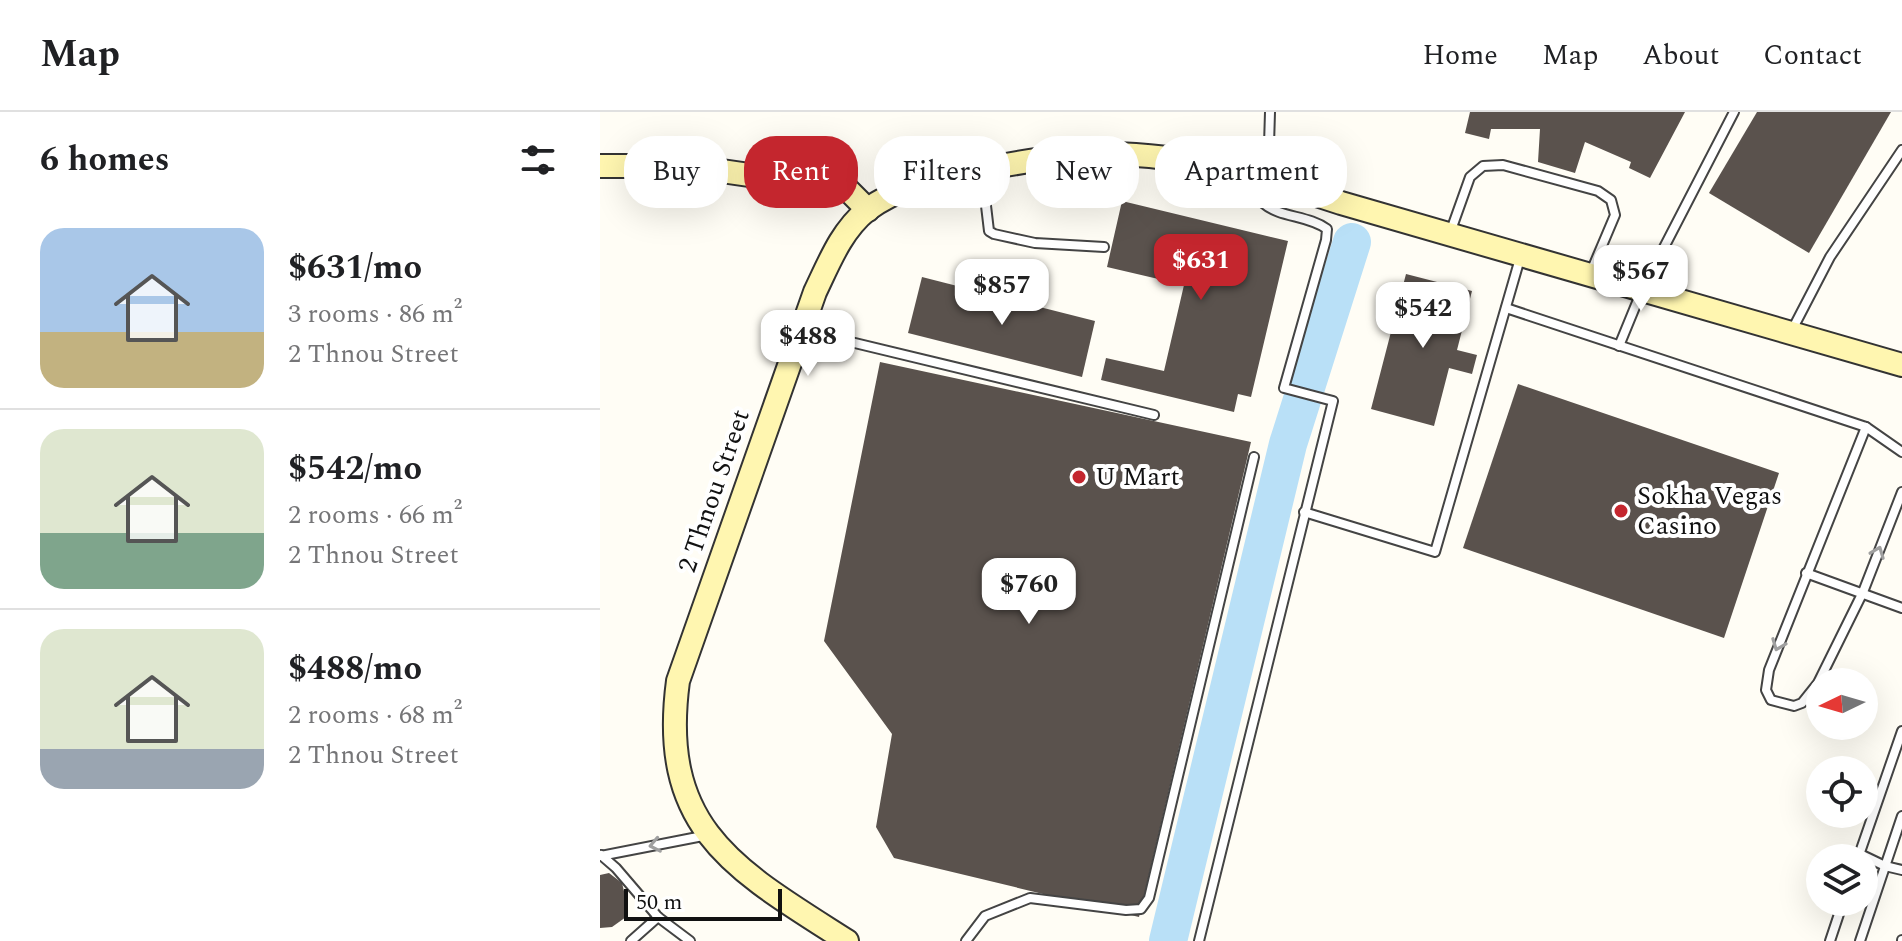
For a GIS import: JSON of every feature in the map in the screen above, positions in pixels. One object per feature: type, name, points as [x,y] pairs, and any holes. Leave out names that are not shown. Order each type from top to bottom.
[{"type":"main road","name":"2 Thnou Street","points":[[1010,164],[1106,154],[1155,157]]},
{"type":"main road","points":[[600,166],[687,166],[847,189],[868,210]]},
{"type":"main road","name":"2 Thnou Street","points":[[1347,205],[1902,365]]},
{"type":"main road","name":"2 Thnou Street","points":[[847,941],[755,881],[709,835],[694,811],[680,776],[673,717],[678,681],[800,330],[833,254],[846,232],[874,207]]},
{"type":"lane","points":[[1269,136],[1270,112]]},
{"type":"lane","points":[[1619,346],[1642,290],[1734,112]]},
{"type":"lane","points":[[1791,333],[1830,257],[1902,150]]},
{"type":"lane","points":[[1450,234],[1470,177],[1483,166],[1503,165],[1598,191],[1611,200],[1615,215],[1590,274]]},
{"type":"lane","points":[[986,208],[989,231],[994,234],[1035,243],[1104,247]]},
{"type":"lane","points":[[1199,941],[1333,401],[1284,388],[1327,229],[1319,223],[1269,208]]},
{"type":"lane","points":[[1304,512],[1435,552],[1521,255]]},
{"type":"lane","points":[[1506,308],[1866,427],[1902,452]]},
{"type":"lane","points":[[800,330],[1154,415]]},
{"type":"lane","points":[[1866,427],[1769,670],[1766,690],[1771,700],[1794,706],[1802,703],[1818,683],[1863,592],[1902,492]]},
{"type":"lane","points":[[966,941],[985,916],[1030,898],[1126,910],[1141,909],[1149,898],[1254,457]]},
{"type":"lane","points":[[1806,573],[1902,608]]},
{"type":"lane","points":[[1863,844],[1902,733]]},
{"type":"lane","points":[[1860,941],[1902,816]]},
{"type":"lane","points":[[600,856],[709,835]]},
{"type":"lane","points":[[600,856],[616,868],[658,917],[690,941]]},
{"type":"lane","points":[[1878,863],[1902,870]]},
{"type":"lane","points":[[1830,941],[1838,916]]},
{"type":"lane","points":[[631,941],[658,917]]},
{"type":"building","points":[[1470,112],[1685,112],[1650,178],[1629,168],[1631,162],[1585,142],[1575,173],[1538,162],[1540,129],[1491,129],[1489,139],[1465,133]]},
{"type":"building","points":[[1757,112],[1891,112],[1809,253],[1709,193]]},
{"type":"building","points":[[1139,205],[1288,241],[1251,397],[1238,394],[1234,412],[1101,380],[1106,358],[1164,371],[1184,285],[1107,267],[1120,208],[1139,208]]},
{"type":"building","points":[[1406,274],[1472,291],[1457,350],[1477,355],[1472,374],[1449,368],[1434,426],[1371,409]]},
{"type":"building","points":[[922,277],[1095,321],[1082,377],[908,333]]},
{"type":"building","points":[[880,362],[1251,442],[1139,917],[894,858],[876,827],[892,734],[824,641]]},
{"type":"building","name":"Sokha Vegas Casino","points":[[1518,384],[1779,473],[1724,638],[1463,548]]},
{"type":"building","points":[[609,873],[622,883],[627,903],[626,917],[612,927],[600,928],[600,875]]},
{"type":"waterway","points":[[1168,941],[1288,444],[1352,242]]},
{"type":"place","name":"U Mart","points":[[1079,477]]},
{"type":"place","name":"Sokha Vegas Casino","points":[[1621,511]]}]
